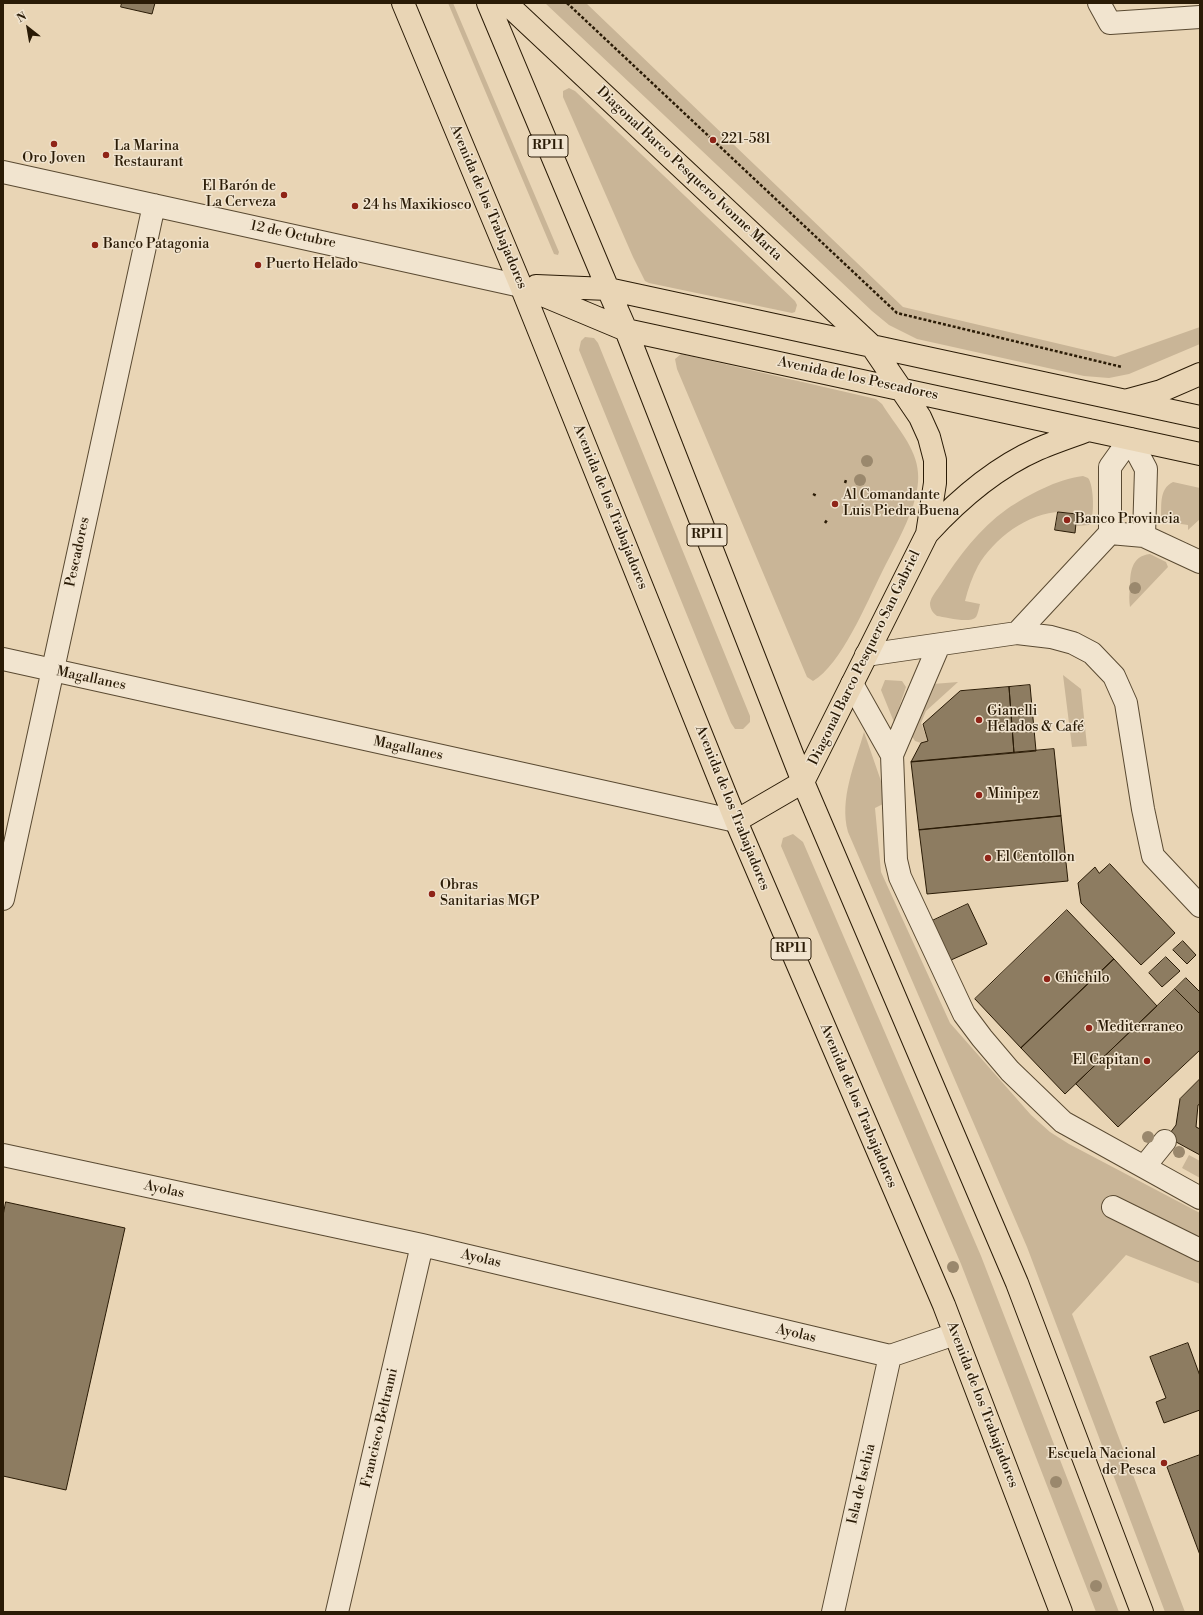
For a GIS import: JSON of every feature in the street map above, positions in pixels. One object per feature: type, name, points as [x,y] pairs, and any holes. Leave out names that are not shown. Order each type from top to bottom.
[{"type":"main road","name":"Avenida de los Trabajadores","points":[[403,3],[521,286],[736,821],[955,1334],[1061,1612]]},
{"type":"main road","name":"RP11","points":[[488,3],[626,330],[803,782],[1017,1283],[1142,1612]]},
{"type":"main road","name":"Diagonal Barco Pesquero Ivonne Marta","points":[[506,3],[872,345]]},
{"type":"main road","name":"12 de Octubre","points":[[521,286],[608,289]]},
{"type":"main road","name":"Avenida de los Pescadores","points":[[521,286],[626,330],[1200,454]]},
{"type":"main road","points":[[608,289],[1200,417]]},
{"type":"main road","name":"Diagonal Barco Pesquero San Gabriel","points":[[872,345],[920,417],[929,437],[935,460],[935,483],[927,534]]},
{"type":"main road","points":[[1125,400],[1161,391],[1200,374]]},
{"type":"main road","name":"Diagonal Barco Pesquero San Gabriel","points":[[803,782],[927,534],[949,510],[998,472],[1037,449],[1089,430]]},
{"type":"main road","points":[[736,821],[803,782]]},
{"type":"street","points":[[1099,3],[1110,23],[1200,17]]},
{"type":"street","name":"12 de Octubre","points":[[3,172],[521,286]]},
{"type":"street","name":"Pescadores","points":[[3,899],[154,205]]},
{"type":"street","points":[[1017,633],[1110,533],[1110,467],[1130,439],[1146,469],[1144,536]]},
{"type":"street","points":[[1110,533],[1144,536],[1200,562]]},
{"type":"street","points":[[866,655],[1017,633],[1052,637],[1073,643],[1092,653],[1114,676],[1126,703],[1143,809],[1153,856],[1200,906]]},
{"type":"street","points":[[939,645],[892,755],[896,860],[900,877],[964,1014],[1010,1071],[1062,1122],[1200,1198]]},
{"type":"street","name":"Magallanes","points":[[3,659],[736,821]]},
{"type":"street","points":[[852,684],[892,755]]},
{"type":"street","points":[[1144,1167],[1166,1141]]},
{"type":"street","name":"Ayolas","points":[[3,1155],[422,1245],[890,1356]]},
{"type":"street","points":[[1113,1207],[1200,1250]]},
{"type":"street","name":"Francisco Beltrami","points":[[337,1612],[422,1245]]},
{"type":"street","points":[[890,1356],[955,1334]]},
{"type":"street","name":"Isla de Ischia","points":[[833,1612],[890,1356]]},
{"type":"path","points":[[567,3],[897,313],[1122,367]]},
{"type":"path","points":[[813,494],[817,496]]},
{"type":"path","points":[[854,507],[858,509]]},
{"type":"path","points":[[825,524],[826,520]]},
{"type":"shaded area","points":[[448,3],[453,3],[559,252],[558,255],[554,254]]},
{"type":"shaded area","points":[[545,3],[586,3],[903,307],[1115,357],[1200,327],[1200,344],[1129,374],[1109,378],[1084,376],[917,339],[889,325],[872,311]]},
{"type":"shaded area","points":[[569,88],[575,91],[795,301],[797,305],[795,312],[792,313],[645,281],[563,97],[563,91]]},
{"type":"shaded area","points":[[585,337],[594,338],[598,343],[750,716],[750,722],[743,729],[735,729],[731,723],[579,350],[581,341]]},
{"type":"shaded area","points":[[681,354],[876,399],[882,404],[899,428],[914,455],[917,464],[918,486],[913,506],[899,539],[861,615],[843,647],[823,673],[813,681],[807,677],[677,369],[675,359]]},
{"type":"shaded area","points":[[1083,476],[1088,478],[1093,494],[1093,509],[1089,525],[1077,526],[1079,515],[1064,512],[1050,513],[1035,517],[1021,524],[996,543],[986,554],[976,570],[970,583],[965,601],[980,604],[976,617],[973,619],[963,620],[951,619],[934,614],[930,605],[933,596],[962,553],[987,525],[1007,509],[1033,493],[1063,480]]},
{"type":"shaded area","points":[[1173,482],[1200,488],[1200,519],[1188,530],[1188,525],[1161,521],[1163,494],[1168,485]]},
{"type":"shaded area","points":[[1150,554],[1166,562],[1168,567],[1130,607],[1129,598],[1131,571],[1135,562],[1139,558]]},
{"type":"shaded area","points":[[1063,675],[1081,689],[1087,746],[1072,747]]},
{"type":"shaded area","points":[[885,680],[902,681],[906,687],[894,722],[881,690]]},
{"type":"shaded area","points":[[958,682],[926,711],[921,723],[928,741],[921,743],[915,741],[911,735],[933,684]]},
{"type":"shaded area","points":[[864,732],[881,781],[885,803],[875,808],[881,872],[950,1023],[1031,1115],[1050,1132],[1069,1144],[1200,1213],[1200,1284],[1126,1255],[1072,1314],[1185,1612],[1165,1612],[1027,1247],[848,832],[845,807],[847,794],[849,782]]},
{"type":"shaded area","points":[[793,834],[803,842],[981,1256],[1119,1612],[1096,1612],[961,1264],[781,846],[783,838]]},
{"type":"shaded area","points":[[1189,1155],[1200,1161],[1200,1178],[1182,1168]]},
{"type":"building","points":[[122,3],[155,3],[152,14],[121,7]]},
{"type":"building","name":"Banco Provincia","points":[[1058,512],[1077,514],[1075,533],[1055,530]]},
{"type":"building","points":[[1030,685],[1036,751],[1014,753],[1009,687]]},
{"type":"building","points":[[1009,687],[1014,753],[911,762],[921,743],[928,741],[923,724],[960,691]]},
{"type":"building","points":[[1054,749],[1061,816],[919,830],[911,762]]},
{"type":"building","points":[[1061,816],[1068,881],[927,894],[919,830]]},
{"type":"building","points":[[1110,864],[1175,933],[1141,965],[1081,903],[1078,883],[1095,867],[1099,873]]},
{"type":"building","points":[[968,904],[987,944],[951,960],[932,921]]},
{"type":"building","points":[[1067,910],[1114,959],[1021,1048],[975,999]]},
{"type":"building","points":[[1183,941],[1196,955],[1187,964],[1173,950]]},
{"type":"building","points":[[1166,957],[1180,971],[1162,987],[1149,973]]},
{"type":"building","points":[[1114,959],[1157,1006],[1065,1094],[1021,1048]]},
{"type":"building","points":[[1186,978],[1200,992],[1200,1014],[1175,989]]},
{"type":"building","points":[[1175,989],[1200,1014],[1200,1050],[1118,1127],[1076,1084]]},
{"type":"building","points":[[1200,1079],[1200,1104],[1198,1105],[1196,1127],[1200,1129],[1200,1155],[1167,1137],[1176,1125],[1180,1099]]},
{"type":"building","points":[[6,1202],[125,1228],[66,1490],[3,1476],[3,1216]]},
{"type":"building","points":[[1188,1343],[1200,1376],[1200,1410],[1164,1423],[1156,1402],[1166,1398],[1150,1357]]},
{"type":"building","points":[[1200,1455],[1200,1555],[1167,1467]]},
{"type":"place","name":"221-581","points":[[713,140]]},
{"type":"place","name":"Oro Joven","points":[[54,144]]},
{"type":"place","name":"La Marina Restaurant","points":[[106,155]]},
{"type":"place","name":"El Barón de La Cerveza","points":[[284,195]]},
{"type":"place","name":"24 hs Maxikiosco","points":[[355,206]]},
{"type":"place","name":"Banco Patagonia","points":[[95,245]]},
{"type":"place","name":"Puerto Helado","points":[[258,265]]},
{"type":"place","name":"Al Comandante Luis Piedra Buena","points":[[835,504]]},
{"type":"place","name":"Banco Provincia","points":[[1067,520]]},
{"type":"place","name":"Gianelli Helados & Café","points":[[979,720]]},
{"type":"place","name":"Minipez","points":[[979,795]]},
{"type":"place","name":"El Centollon","points":[[988,858]]},
{"type":"place","name":"Obras Sanitarias MGP","points":[[432,894]]},
{"type":"place","name":"Chichilo","points":[[1047,979]]},
{"type":"place","name":"Mediterraneo","points":[[1089,1028]]},
{"type":"place","name":"El Capitan","points":[[1147,1061]]},
{"type":"place","name":"Escuela Nacional de Pesca","points":[[1164,1463]]}]
